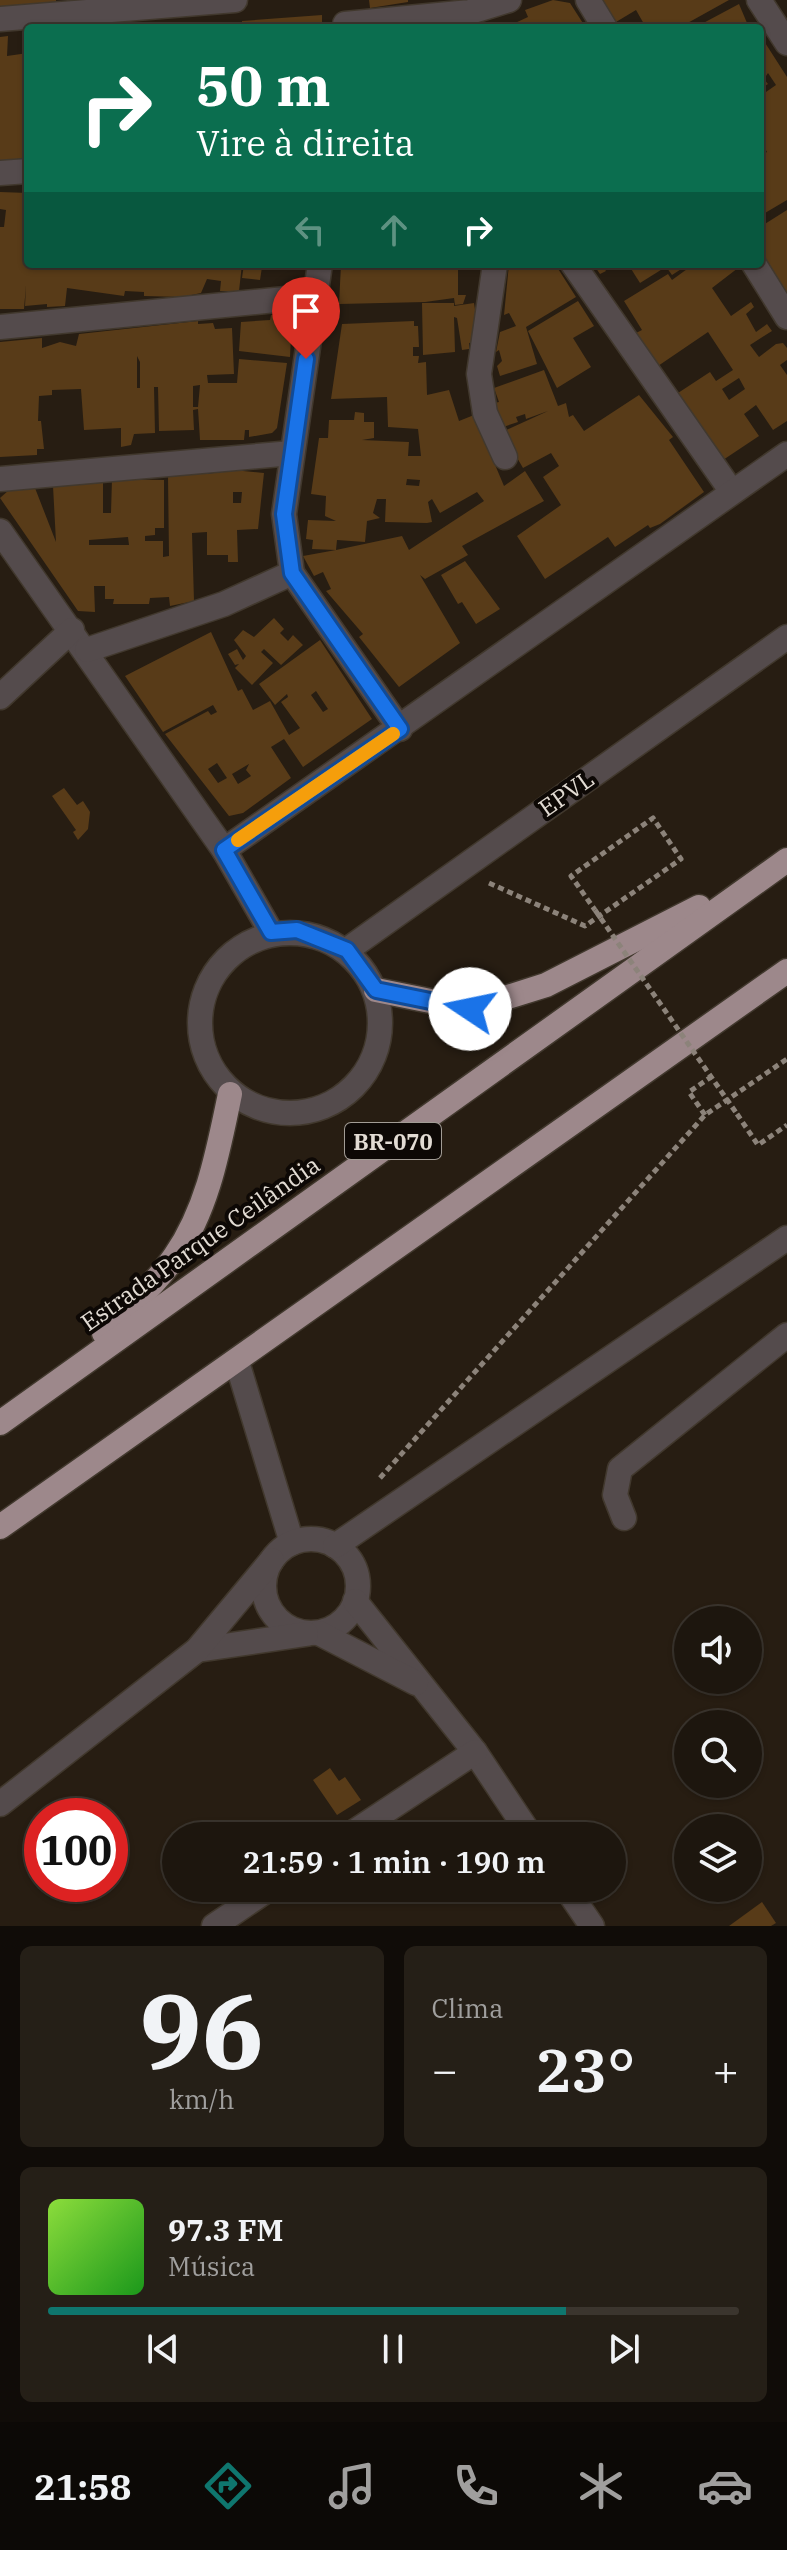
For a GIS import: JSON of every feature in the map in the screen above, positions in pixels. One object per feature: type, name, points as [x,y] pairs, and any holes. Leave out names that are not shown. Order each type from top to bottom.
[{"type":"highway","points":[[376,990],[470,1009],[546,985],[778,866]]},
{"type":"highway","name":"Estrada Parque Ceilândia","points":[[0,1423],[778,866]]},
{"type":"highway","points":[[0,1527],[787,971]]},
{"type":"highway","points":[[70,1370],[174,1258],[198,1217],[216,1164],[230,1094]]},
{"type":"street","points":[[0,19],[235,0]]},
{"type":"street","points":[[345,17],[472,20],[509,0]]},
{"type":"street","points":[[588,0],[603,24]]},
{"type":"street","points":[[759,0],[787,43]]},
{"type":"street","points":[[0,173],[24,171]]},
{"type":"street","points":[[320,268],[284,514],[292,573],[400,729]]},
{"type":"street","points":[[494,268],[479,374],[485,413],[505,457]]},
{"type":"street","points":[[576,268],[732,492]]},
{"type":"street","points":[[756,268],[787,317]]},
{"type":"street","points":[[0,327],[316,296]]},
{"type":"street","points":[[0,479],[292,453]]},
{"type":"street","points":[[224,850],[787,454]]},
{"type":"street","points":[[0,531],[87,650],[224,850],[271,932]]},
{"type":"street","points":[[87,650],[224,604],[292,573]]},
{"type":"street","points":[[0,697],[72,630]]},
{"type":"street","name":"EPVL","points":[[347,950],[787,637]]},
{"type":"street","points":[[297,930],[347,950],[376,990],[382,1020],[377,1049],[364,1077],[342,1098],[286,1115],[256,1109],[230,1094],[199,1045],[204,986],[243,942],[271,932],[297,930]]},
{"type":"street","points":[[335,1546],[787,1238]]},
{"type":"street","points":[[624,1518],[615,1495],[620,1469],[787,1335]]},
{"type":"street","points":[[237,1362],[292,1543]]},
{"type":"street","points":[[0,1804],[197,1650],[272,1560],[292,1543],[319,1540],[335,1546],[357,1573],[355,1601],[343,1620],[312,1634],[197,1650]]},
{"type":"street","points":[[272,1560],[264,1586],[266,1600],[283,1625],[312,1634],[421,1686]]},
{"type":"street","points":[[355,1601],[475,1752],[522,1822]]},
{"type":"street","points":[[369,1822],[475,1752]]},
{"type":"street","points":[[214,1926],[249,1902]]},
{"type":"street","points":[[576,1902],[592,1926]]},
{"type":"path","points":[[458,869],[585,926],[681,859],[653,818],[571,876],[595,910],[711,1077],[737,1114],[758,1145],[787,1125]]},
{"type":"path","points":[[371,1485],[383,1476],[705,1115],[787,1059]]},
{"type":"path","points":[[705,1115],[689,1092],[711,1077]]},
{"type":"building","points":[[0,0],[56,0],[56,3],[0,8]]},
{"type":"building","points":[[369,0],[408,0],[408,2],[370,8]]},
{"type":"building","points":[[553,0],[570,3],[583,24],[513,24],[528,17],[525,10]]},
{"type":"building","points":[[602,0],[729,0],[686,24],[644,24],[636,10],[616,22]]},
{"type":"building","points":[[739,4],[747,23],[745,24],[702,24]]},
{"type":"building","points":[[322,15],[322,24],[242,24],[242,21]]},
{"type":"building","points":[[8,36],[7,56],[24,54],[24,158],[0,161],[0,37]]},
{"type":"building","points":[[764,41],[787,77],[787,200],[764,214],[764,154],[767,152],[764,147],[764,93],[776,85],[768,73],[764,79]]},
{"type":"building","points":[[0,192],[24,193],[24,268],[242,268],[239,291],[220,291],[221,281],[207,279],[201,293],[182,297],[144,296],[144,292],[125,291],[124,296],[67,288],[65,306],[47,307],[47,304],[25,306],[26,285],[24,309],[0,309],[0,227],[4,227],[6,210],[0,209]]},
{"type":"building","points":[[787,210],[787,296],[764,260],[764,224]]},
{"type":"building","points":[[243,268],[262,268],[260,280],[242,278]]},
{"type":"building","points":[[341,268],[458,268],[458,295],[466,295],[463,304],[455,305],[454,298],[425,302],[339,304]]},
{"type":"building","points":[[509,268],[558,268],[576,297],[526,327],[537,364],[500,376],[497,366],[502,361],[499,350],[496,352],[500,332],[516,326],[509,313],[504,315]]},
{"type":"building","points":[[631,268],[664,268],[640,283]]},
{"type":"building","points":[[667,268],[683,268],[672,275]]},
{"type":"building","points":[[688,268],[738,268],[712,288],[731,316],[751,302],[754,307],[746,314],[756,332],[767,324],[772,331],[750,345],[759,357],[776,344],[783,343],[787,348],[787,360],[780,365],[787,375],[787,421],[773,430],[756,405],[744,414],[759,436],[723,460],[678,393],[710,372],[716,381],[733,370],[708,332],[658,366],[636,333],[642,330],[624,301],[668,274],[672,280]],"holes":[[[739,378],[745,389],[729,400],[722,389]]]},
{"type":"building","points":[[578,301],[594,326],[573,338],[591,367],[557,388],[528,331]]},
{"type":"building","points":[[422,303],[454,303],[454,306],[474,303],[480,342],[469,343],[469,349],[462,350],[457,318],[454,317],[455,352],[423,355]]},
{"type":"building","points":[[271,315],[292,316],[290,357],[239,351],[241,322],[270,320]]},
{"type":"building","points":[[198,321],[198,324],[213,323],[215,329],[232,328],[234,374],[207,375],[208,383],[237,383],[239,359],[287,363],[277,428],[272,433],[249,437],[249,430],[245,430],[244,440],[200,440],[198,409],[193,410],[194,430],[159,431],[158,387],[154,387],[155,433],[134,434],[131,445],[121,447],[121,428],[84,430],[81,389],[52,390],[52,395],[39,396],[38,421],[41,421],[44,449],[37,449],[37,455],[0,457],[0,342],[42,338],[42,348],[60,342],[76,346],[79,334]],"holes":[[[137,356],[140,362],[140,388],[137,388]],[[200,385],[198,407],[193,407],[193,386]]]},
{"type":"building","points":[[414,321],[414,326],[418,326],[419,347],[413,347],[413,356],[419,356],[418,363],[426,362],[427,395],[449,390],[459,421],[474,415],[504,486],[525,471],[544,501],[462,546],[468,555],[425,579],[420,575],[460,643],[399,687],[359,637],[363,634],[326,591],[331,589],[323,572],[314,576],[303,556],[336,550],[312,549],[313,540],[306,539],[308,520],[336,521],[325,516],[326,496],[311,494],[319,438],[328,438],[329,420],[354,420],[355,412],[364,413],[364,422],[374,422],[374,438],[362,440],[409,442],[408,456],[421,456],[418,429],[388,427],[387,397],[331,399],[342,324]],"holes":[[[407,479],[420,480],[419,486],[406,485]],[[477,492],[484,501],[409,550],[402,536],[336,550],[337,540],[365,542],[367,521],[380,518],[373,513],[377,499],[386,499],[385,522],[427,523],[432,522],[428,502],[432,499],[440,513]]]},
{"type":"building","points":[[544,370],[558,406],[566,403],[569,417],[573,415],[584,431],[639,395],[673,437],[669,440],[704,492],[660,524],[650,528],[648,525],[615,547],[608,537],[545,579],[517,536],[561,505],[543,477],[559,466],[551,453],[523,468],[502,432],[548,411],[526,419],[525,414],[516,417],[518,422],[500,428],[494,403],[499,402],[494,388]]},
{"type":"building","points":[[207,470],[207,474],[233,470],[264,473],[258,529],[237,530],[238,562],[228,562],[228,555],[207,555],[207,532],[192,533],[194,601],[170,606],[169,597],[150,598],[149,604],[113,604],[114,599],[105,599],[105,586],[94,586],[95,612],[78,611],[0,498],[9,490],[35,488],[56,542],[53,486],[103,482],[103,513],[111,513],[112,479],[164,480],[164,528],[155,528],[155,535],[145,536],[145,541],[163,541],[163,557],[169,556],[168,476]],"holes":[[[233,492],[242,492],[241,503],[233,503]],[[128,537],[129,545],[89,545],[89,540]]]},
{"type":"building","points":[[465,561],[500,609],[476,624],[462,602],[458,604],[441,575]]},
{"type":"building","points":[[274,618],[284,629],[280,633],[288,641],[293,635],[303,645],[281,665],[264,649],[261,652],[273,663],[252,685],[235,668],[239,664],[235,665],[228,654],[237,649],[243,660],[246,656],[234,640],[243,630],[254,637]]},
{"type":"building","points":[[211,632],[238,691],[242,689],[253,710],[270,701],[289,735],[300,728],[281,702],[288,697],[287,694],[275,705],[259,684],[320,640],[372,719],[303,767],[284,739],[271,747],[291,778],[243,813],[229,816],[165,734],[208,711],[211,715],[217,712],[213,705],[163,732],[125,676]],"holes":[[[316,691],[328,709],[323,712],[311,695]],[[217,763],[227,778],[218,783],[208,769]],[[249,764],[246,770],[251,776],[238,784],[232,774]]]},
{"type":"building","points":[[64,788],[77,805],[83,801],[90,812],[88,829],[78,840],[73,832],[76,830],[52,796]]},
{"type":"building","points":[[330,1768],[339,1781],[345,1777],[361,1800],[337,1815],[313,1780]]},
{"type":"building","points":[[762,1902],[776,1923],[771,1926],[729,1926]]},
{"type":"slow traffic","points":[[238,840],[393,734]]},
{"type":"route","points":[[306,359],[284,514],[292,573],[400,729],[224,850],[271,932],[297,930],[347,950],[376,990],[470,1009]]}]
